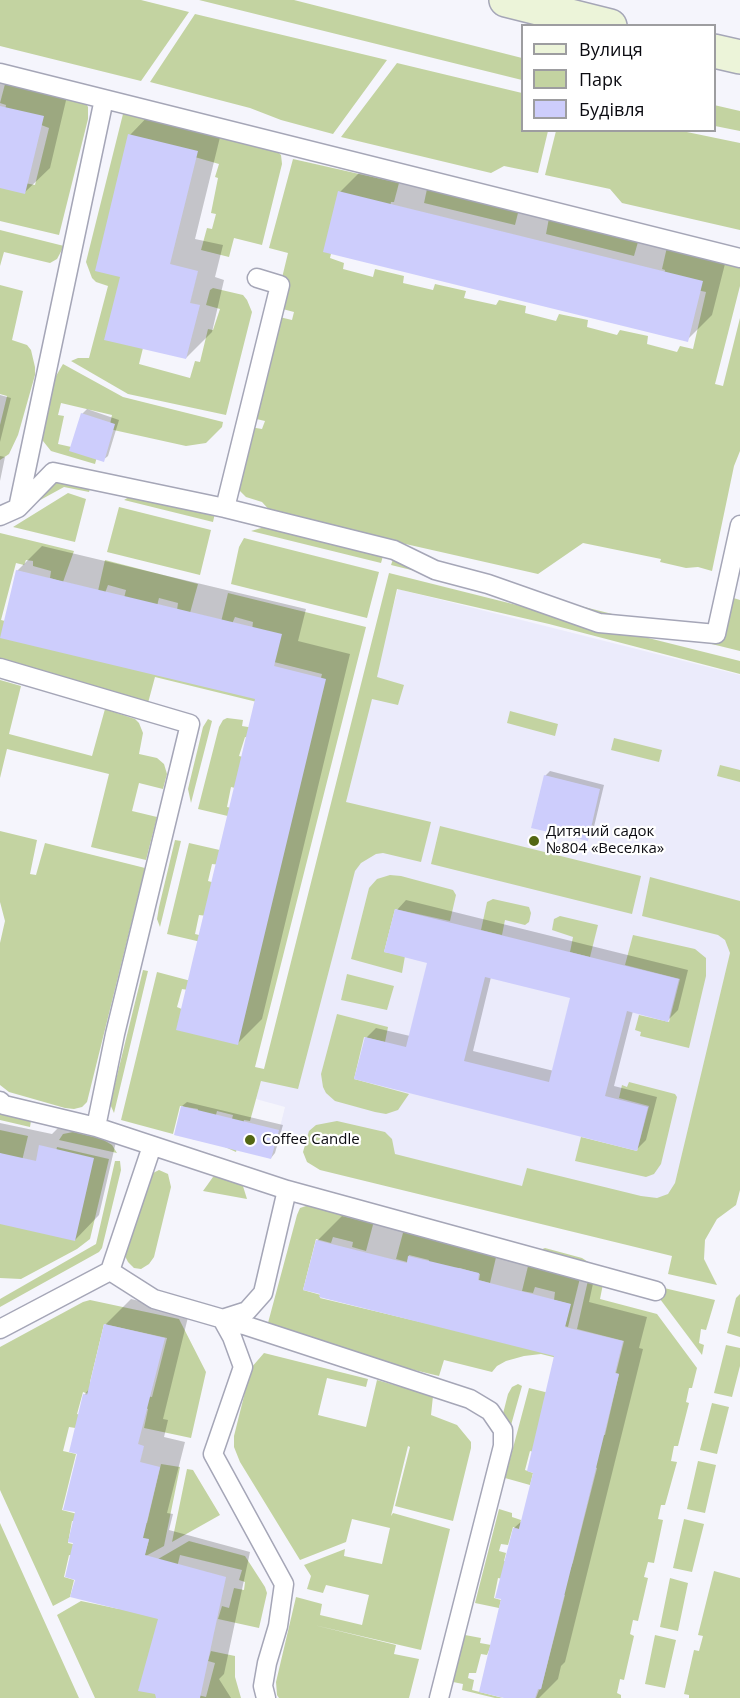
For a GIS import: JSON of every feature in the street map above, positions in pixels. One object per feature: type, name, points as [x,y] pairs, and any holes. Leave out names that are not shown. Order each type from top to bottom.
[{"type":"main road","points":[[506,0],[602,24]]},
{"type":"main road","points":[[716,51],[740,57]]},
{"type":"lane","points":[[0,73],[740,258]]},
{"type":"lane","points":[[18,508],[104,99]]},
{"type":"lane","points":[[225,508],[280,285],[257,278]]},
{"type":"lane","points":[[0,516],[18,508],[53,472],[225,508],[394,550],[435,570],[488,584],[599,623],[716,634],[740,525]]},
{"type":"lane","points":[[0,668],[190,724],[115,1034],[96,1128]]},
{"type":"lane","points":[[0,1101],[3,1105],[96,1128],[287,1190],[656,1291]]},
{"type":"lane","points":[[0,1329],[110,1271],[152,1146]]},
{"type":"lane","points":[[222,1319],[247,1311],[263,1293],[287,1190]]},
{"type":"lane","points":[[110,1271],[154,1299],[470,1399],[490,1411],[503,1430],[503,1446],[439,1698]]},
{"type":"lane","points":[[222,1319],[232,1337],[243,1367],[213,1454],[284,1584],[278,1626],[263,1686],[266,1698]]},
{"type":"shaded area","name":"Дитячий садок №804 «Веселка»","points":[[398,589],[740,675],[740,1007],[684,1229],[278,1135],[285,1107],[256,1099]]},
{"type":"green space","points":[[0,0],[141,0],[189,12],[141,81],[0,46]]},
{"type":"green space","points":[[199,0],[294,0],[521,58],[521,80]]},
{"type":"green space","points":[[195,14],[387,60],[333,134],[281,120],[250,108],[150,82]]},
{"type":"green space","points":[[397,63],[521,93],[521,132],[548,132],[538,173],[504,166],[491,173],[341,137]]},
{"type":"green space","points":[[11,79],[84,100],[88,107],[88,119],[59,235],[0,221],[0,183],[20,182],[35,185],[49,128],[5,111],[6,105],[0,103],[5,84]]},
{"type":"green space","points":[[716,105],[740,111],[740,131],[716,126]]},
{"type":"green space","points":[[124,110],[278,152],[281,155],[282,164],[262,245],[234,238],[229,257],[201,250],[207,228],[212,229],[216,214],[211,213],[218,178],[215,177],[219,164],[167,149],[143,348],[139,364],[190,378],[195,361],[200,362],[208,329],[213,330],[220,309],[206,305],[210,290],[213,288],[243,295],[252,312],[226,415],[128,394],[71,361],[78,358],[89,358],[108,286],[92,278],[86,262]]},
{"type":"green space","points":[[556,132],[687,132],[740,143],[740,230],[622,203],[610,189],[545,175]]},
{"type":"green space","points":[[293,159],[399,183],[394,202],[391,202],[390,206],[344,201],[330,258],[344,263],[343,269],[373,277],[375,269],[404,276],[403,283],[433,290],[435,284],[466,291],[464,298],[496,305],[499,300],[526,306],[525,313],[556,321],[559,314],[588,320],[587,327],[617,335],[620,330],[648,336],[647,344],[677,352],[680,346],[693,349],[706,292],[692,289],[664,275],[665,270],[662,269],[667,247],[740,261],[740,286],[715,384],[723,386],[740,318],[740,451],[734,466],[712,571],[698,567],[686,568],[660,562],[661,559],[583,543],[538,574],[273,514],[262,502],[246,497],[235,483],[244,426],[262,429],[265,421],[248,417],[271,315],[292,320],[294,312],[275,307],[288,253],[269,248]]},
{"type":"green space","points":[[427,189],[520,205],[515,225],[424,203]]},
{"type":"green space","points":[[549,218],[640,235],[634,256],[546,234]]},
{"type":"green space","points":[[0,230],[64,246],[57,259],[50,263],[4,252],[0,266]]},
{"type":"green space","points":[[0,285],[23,291],[12,340],[27,345],[31,350],[35,375],[18,435],[9,454],[0,460],[0,425],[7,396],[0,394]]},
{"type":"green space","points":[[63,364],[123,397],[223,422],[222,427],[206,443],[186,446],[109,429],[112,415],[61,403],[58,415],[64,416],[58,444],[98,453],[95,464],[51,451],[43,441],[42,431],[56,376]]},
{"type":"green space","points":[[59,481],[92,482],[89,492],[64,487],[0,522]]},
{"type":"green space","points":[[68,493],[86,499],[75,542],[13,527]]},
{"type":"green space","points":[[134,494],[215,513],[213,522],[124,500]]},
{"type":"green space","points":[[119,507],[211,530],[200,575],[107,552]]},
{"type":"green space","points":[[261,528],[383,556],[381,563],[251,531]]},
{"type":"green space","points":[[0,533],[74,551],[63,582],[50,578],[51,571],[33,566],[33,561],[26,560],[24,565],[16,563],[1,620],[239,683],[261,703],[155,677],[148,703],[0,662]]},
{"type":"green space","points":[[244,538],[379,572],[367,618],[231,584],[239,547]]},
{"type":"green space","points":[[393,559],[704,637],[717,593],[740,600],[740,651],[391,565]]},
{"type":"green space","points":[[105,560],[198,584],[190,613],[177,610],[178,603],[159,598],[157,606],[124,598],[126,590],[108,585],[105,593],[98,591]]},
{"type":"green space","points":[[389,573],[740,661],[740,674],[549,624],[397,589],[377,677],[404,685],[398,705],[372,699],[346,802],[431,822],[421,862],[383,853],[376,854],[361,863],[355,871],[298,1089],[261,1081],[250,1121],[244,1120],[236,1152],[225,1147],[233,1115],[217,1111],[209,1142],[192,1139],[198,1109],[180,1106],[173,1134],[121,1120],[157,972],[191,981],[188,990],[182,989],[177,1007],[184,1010],[313,708],[322,674],[262,659],[252,630],[253,622],[235,617],[232,624],[221,622],[228,593],[366,627],[255,1067],[264,1069]]},
{"type":"green space","points":[[0,680],[21,686],[9,734],[92,756],[105,709],[135,719],[139,723],[143,733],[139,754],[157,758],[164,764],[167,774],[163,789],[139,783],[132,811],[157,817],[146,860],[91,847],[109,774],[7,749],[0,778]]},
{"type":"green space","points":[[510,711],[558,724],[555,736],[507,723]]},
{"type":"green space","points":[[227,718],[243,720],[242,726],[254,728],[252,739],[245,737],[239,756],[247,758],[239,789],[231,787],[227,807],[235,809],[232,817],[198,809],[219,727]]},
{"type":"green space","points":[[208,719],[212,721],[191,803],[188,789],[203,727]]},
{"type":"green space","points":[[614,738],[662,750],[659,762],[611,750]]},
{"type":"green space","points":[[720,765],[740,770],[740,782],[717,776]]},
{"type":"green space","points":[[440,826],[641,876],[632,914],[431,864]]},
{"type":"green space","points":[[0,831],[37,840],[30,874],[36,875],[45,843],[145,868],[87,1102],[82,1107],[65,1108],[9,1092],[0,1085],[0,943],[5,921],[0,902]]},
{"type":"green space","points":[[175,840],[181,841],[160,927],[157,919],[159,907]]},
{"type":"green space","points":[[189,843],[224,851],[221,865],[212,864],[208,881],[215,883],[207,916],[199,915],[195,934],[203,936],[201,942],[167,934]]},
{"type":"green space","points":[[390,875],[453,890],[456,895],[450,921],[395,909],[384,952],[405,956],[402,973],[351,959],[369,888],[377,879]]},
{"type":"green space","points":[[650,877],[740,901],[740,1190],[736,1205],[717,1219],[705,1240],[704,1259],[717,1285],[668,1274],[672,1256],[320,1170],[307,1162],[303,1152],[309,1131],[316,1125],[337,1121],[385,1132],[392,1139],[395,1154],[522,1186],[527,1168],[641,1196],[657,1198],[668,1194],[675,1183],[730,953],[725,940],[718,935],[642,916]]},
{"type":"green space","points":[[493,899],[529,907],[531,913],[529,922],[525,925],[505,920],[502,935],[481,930],[487,902]]},
{"type":"green space","points":[[560,916],[598,925],[590,957],[570,952],[573,937],[552,930],[554,919]]},
{"type":"green space","points":[[633,935],[695,949],[706,958],[706,976],[689,1048],[640,1036],[641,1032],[635,1030],[639,1015],[669,1022],[680,979],[625,965]]},
{"type":"green space","points":[[143,970],[148,971],[114,1113],[110,1104]]},
{"type":"green space","points":[[347,974],[394,986],[387,1010],[341,1000]]},
{"type":"green space","points":[[337,1014],[388,1027],[385,1042],[364,1037],[354,1079],[409,1094],[398,1110],[386,1114],[375,1112],[335,1101],[326,1093],[321,1074]]},
{"type":"green space","points":[[629,1082],[675,1094],[677,1097],[661,1164],[654,1174],[646,1177],[575,1161],[581,1137],[637,1151],[649,1106],[619,1098],[622,1085],[627,1087]]},
{"type":"green space","points":[[0,1113],[31,1121],[30,1127],[0,1120]]},
{"type":"green space","points":[[0,1130],[28,1136],[21,1165],[0,1153]]},
{"type":"green space","points":[[73,1132],[102,1139],[112,1145],[117,1153],[59,1140],[63,1134]]},
{"type":"green space","points":[[57,1147],[109,1159],[90,1239],[77,1249],[21,1279],[0,1278],[0,1218],[51,1173]]},
{"type":"green space","points":[[115,1161],[120,1161],[121,1170],[102,1248],[99,1252],[0,1307],[0,1299],[96,1244]]},
{"type":"green space","points":[[159,1170],[168,1174],[171,1187],[154,1257],[141,1269],[134,1268],[125,1256],[126,1247],[149,1175]]},
{"type":"green space","points":[[221,1174],[242,1183],[247,1199],[203,1191],[213,1177]]},
{"type":"green space","points":[[309,1205],[374,1221],[366,1251],[352,1247],[353,1242],[333,1237],[331,1243],[316,1239],[303,1290],[321,1295],[320,1298],[542,1349],[561,1359],[541,1354],[524,1356],[506,1361],[492,1372],[444,1360],[439,1376],[265,1334],[297,1215],[300,1208]]},
{"type":"green space","points":[[404,1229],[497,1253],[490,1283],[479,1280],[480,1274],[460,1268],[427,1267],[429,1260],[409,1255],[407,1262],[396,1259]]},
{"type":"green space","points":[[545,1248],[582,1258],[596,1267],[535,1252]]},
{"type":"green space","points":[[529,1262],[581,1274],[568,1327],[565,1326],[570,1304],[554,1300],[555,1292],[535,1287],[533,1293],[522,1291]]},
{"type":"green space","points":[[589,1276],[604,1279],[600,1299],[657,1314],[697,1368],[692,1388],[689,1388],[686,1402],[689,1403],[678,1446],[674,1446],[671,1461],[677,1462],[665,1505],[661,1505],[658,1519],[663,1520],[654,1563],[648,1562],[644,1577],[648,1578],[638,1621],[633,1620],[630,1634],[634,1636],[624,1680],[620,1679],[617,1693],[621,1695],[621,1698],[536,1698],[541,1689],[565,1595],[561,1594],[573,1562],[597,1468],[593,1466],[600,1435],[605,1435],[624,1341],[577,1329]]},
{"type":"green space","points":[[664,1288],[715,1300],[706,1330],[701,1329],[699,1343],[704,1345],[702,1355],[660,1299]]},
{"type":"green space","points":[[740,1294],[740,1337],[727,1333],[736,1298]]},
{"type":"green space","points":[[90,1300],[179,1319],[206,1372],[191,1438],[144,1428],[148,1409],[144,1407],[146,1396],[152,1397],[167,1338],[104,1324],[90,1382],[91,1395],[83,1392],[77,1414],[85,1417],[82,1429],[69,1427],[63,1451],[76,1454],[62,1510],[81,1515],[79,1522],[72,1521],[68,1543],[81,1546],[78,1557],[69,1555],[64,1577],[74,1580],[70,1597],[53,1606],[0,1490],[0,1347]]},
{"type":"green space","points":[[726,1345],[740,1348],[740,1366],[732,1397],[714,1393]]},
{"type":"green space","points":[[264,1353],[368,1379],[366,1387],[327,1378],[318,1415],[366,1427],[377,1380],[433,1396],[431,1415],[457,1425],[471,1442],[453,1521],[395,1506],[410,1447],[408,1446],[391,1516],[393,1513],[450,1529],[421,1650],[314,1625],[396,1645],[394,1654],[419,1659],[409,1698],[279,1698],[277,1695],[276,1682],[296,1597],[322,1604],[320,1615],[362,1625],[369,1595],[326,1585],[323,1593],[307,1589],[311,1576],[304,1565],[345,1549],[344,1556],[382,1564],[390,1528],[352,1519],[346,1542],[300,1560],[240,1462],[234,1447],[234,1436],[251,1368]]},
{"type":"green space","points":[[518,1384],[522,1386],[497,1475],[494,1449],[508,1394],[512,1387]]},
{"type":"green space","points":[[529,1388],[553,1394],[537,1453],[530,1451],[525,1470],[533,1473],[530,1485],[505,1478]]},
{"type":"green space","points":[[712,1403],[729,1407],[717,1454],[700,1450]]},
{"type":"green space","points":[[698,1461],[716,1465],[705,1513],[687,1509]]},
{"type":"green space","points":[[161,1464],[180,1467],[164,1546],[144,1557],[149,1540],[135,1535],[139,1522],[147,1523]]},
{"type":"green space","points":[[187,1469],[193,1470],[220,1515],[172,1542]]},
{"type":"green space","points":[[499,1509],[512,1513],[512,1517],[521,1520],[519,1529],[513,1527],[508,1545],[501,1544],[499,1551],[506,1553],[504,1561],[511,1563],[507,1580],[498,1578],[494,1598],[501,1600],[499,1608],[475,1603]]},
{"type":"green space","points":[[684,1519],[704,1524],[692,1572],[673,1568]]},
{"type":"green space","points":[[0,1523],[79,1698],[0,1698]]},
{"type":"green space","points":[[189,1541],[245,1556],[267,1593],[259,1628],[218,1619],[222,1606],[229,1608],[234,1588],[244,1590],[245,1582],[239,1580],[242,1570],[180,1555],[176,1572],[165,1698],[95,1698],[57,1615],[81,1601],[119,1609],[134,1573]]},
{"type":"green space","points":[[714,1571],[740,1578],[740,1698],[689,1698],[689,1695],[684,1694],[694,1650],[699,1651],[703,1636],[698,1635]]},
{"type":"green space","points":[[670,1578],[688,1583],[678,1631],[660,1627]]},
{"type":"green space","points":[[465,1635],[481,1638],[480,1643],[491,1645],[487,1655],[481,1654],[476,1673],[469,1673],[468,1678],[474,1680],[472,1690],[503,1698],[462,1690],[463,1684],[453,1682]]},
{"type":"green space","points":[[655,1635],[676,1640],[665,1688],[645,1684]]},
{"type":"green space","points":[[211,1651],[235,1656],[235,1677],[241,1698],[181,1698],[182,1691],[206,1697],[215,1663],[208,1661]]},
{"type":"building","points":[[0,106],[44,116],[25,194],[0,188]]},
{"type":"building","points":[[128,134],[198,151],[170,264],[198,271],[190,303],[200,305],[186,359],[104,340],[120,277],[95,271]]},
{"type":"building","points":[[338,191],[703,281],[688,342],[323,252]]},
{"type":"building","points":[[81,413],[115,424],[104,462],[69,451]]},
{"type":"building","points":[[16,570],[282,634],[274,666],[326,679],[238,1045],[176,1030],[255,699],[0,638]]},
{"type":"building","points":[[544,775],[600,789],[588,841],[531,828]]},
{"type":"building","points":[[395,909],[679,979],[668,1022],[627,1011],[605,1096],[648,1107],[637,1151],[354,1079],[365,1037],[406,1047],[427,963],[384,952]],"holes":[[[485,977],[570,998],[549,1082],[464,1061]]]},
{"type":"building","points":[[181,1106],[279,1130],[271,1159],[174,1135]]},
{"type":"building","points":[[39,1145],[94,1158],[75,1241],[0,1224],[0,1153],[36,1161]]},
{"type":"building","points":[[316,1240],[407,1263],[408,1256],[479,1273],[478,1280],[571,1304],[565,1327],[623,1341],[615,1373],[619,1374],[596,1468],[541,1689],[538,1689],[535,1698],[504,1698],[479,1692],[501,1599],[495,1598],[513,1528],[519,1529],[533,1473],[527,1471],[554,1356],[319,1297],[320,1294],[303,1290]]},
{"type":"building","points":[[104,1324],[165,1338],[138,1444],[144,1446],[140,1462],[160,1467],[143,1538],[149,1539],[145,1555],[226,1577],[200,1698],[156,1698],[155,1694],[138,1691],[158,1619],[70,1597],[75,1580],[65,1577],[73,1543],[68,1542],[75,1512],[63,1510],[77,1454],[69,1452],[83,1394],[87,1395]]},
{"type":"place","name":"Дитячий садок №804 «Веселка»","points":[[534,841]]},
{"type":"place","name":"Coffee Candle","points":[[250,1140]]}]
